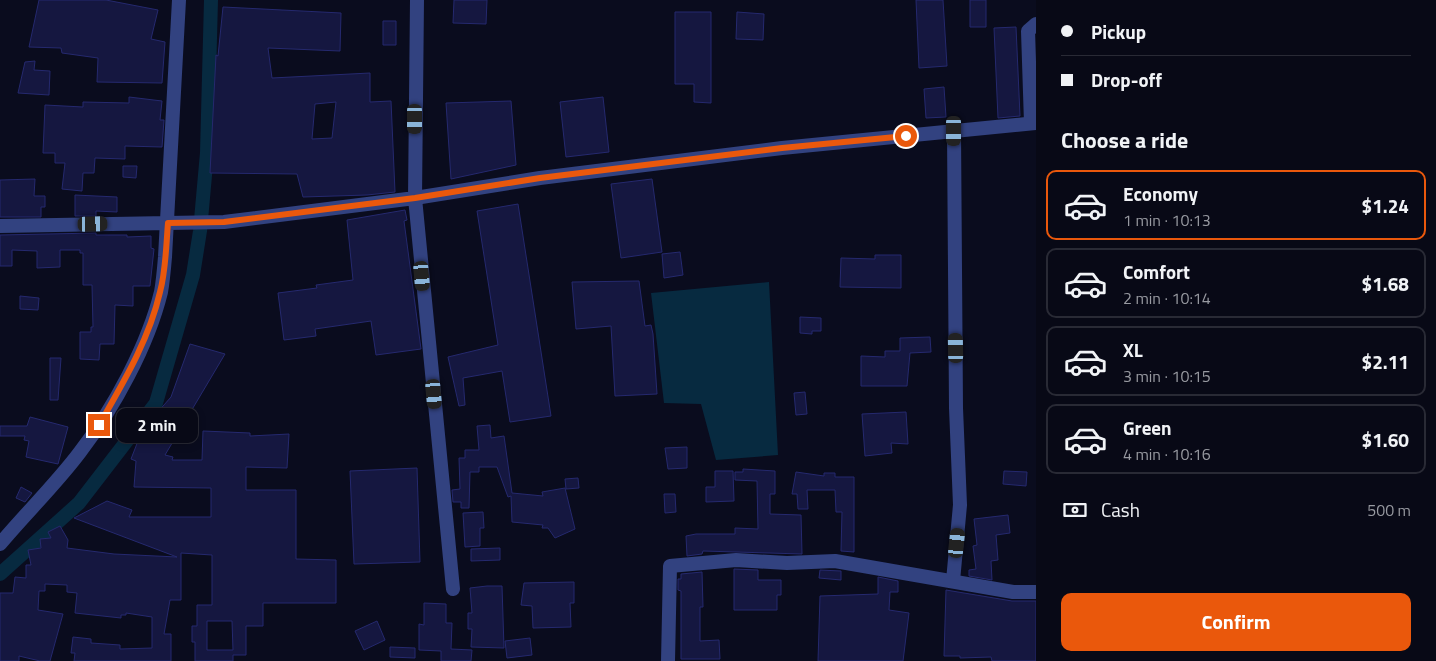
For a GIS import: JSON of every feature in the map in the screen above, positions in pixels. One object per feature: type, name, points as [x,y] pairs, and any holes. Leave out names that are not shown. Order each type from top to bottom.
[{"type":"street","points":[[0,544],[79,453],[99,425],[136,359],[161,292],[173,223],[179,0]]},
{"type":"street","points":[[416,0],[415,198],[453,589]]},
{"type":"street","points":[[0,226],[224,222],[415,198],[540,178],[782,148],[1033,123],[1028,31],[1036,24]]},
{"type":"street","points":[[953,582],[960,505],[956,408],[954,131]]},
{"type":"street","points":[[668,661],[670,566],[736,560],[787,563],[835,561],[1013,592],[1036,592]]},
{"type":"water","points":[[769,282],[778,455],[716,460],[701,404],[664,403],[651,293]]},
{"type":"building","points":[[39,0],[106,0],[158,10],[151,39],[165,42],[162,83],[97,82],[98,58],[62,53],[61,48],[29,47]]},
{"type":"building","points":[[454,0],[487,0],[486,24],[453,23]]},
{"type":"building","points":[[916,0],[943,0],[947,66],[919,68]]},
{"type":"building","points":[[970,0],[986,0],[986,27],[970,27]]},
{"type":"building","points":[[223,7],[341,13],[340,51],[268,48],[272,78],[370,73],[370,102],[391,101],[395,192],[303,197],[297,174],[210,173],[216,55],[218,56]],"holes":[[[336,102],[332,138],[312,139],[315,104]]]},
{"type":"building","points":[[675,12],[711,12],[711,103],[694,102],[694,84],[675,84]]},
{"type":"building","points":[[737,12],[764,14],[763,40],[736,39]]},
{"type":"building","points":[[383,21],[396,21],[396,45],[383,45]]},
{"type":"building","points":[[1016,27],[1020,116],[998,118],[994,28]]},
{"type":"building","points":[[35,61],[34,70],[50,71],[49,95],[18,93],[25,62]]},
{"type":"building","points":[[944,87],[946,117],[926,118],[924,89]]},
{"type":"building","points":[[129,97],[162,101],[160,120],[164,120],[162,147],[125,146],[125,159],[95,158],[94,173],[83,173],[82,191],[62,189],[65,163],[55,163],[55,153],[43,153],[45,105],[83,107],[83,102],[129,103]]},
{"type":"building","points":[[603,97],[609,152],[566,157],[560,102]]},
{"type":"building","points":[[511,101],[516,165],[451,179],[446,103]]},
{"type":"building","points":[[123,166],[137,166],[136,178],[123,177]]},
{"type":"building","points":[[35,179],[34,196],[45,196],[45,207],[41,207],[41,217],[0,217],[0,180]]},
{"type":"building","points":[[652,179],[662,252],[621,258],[611,184]]},
{"type":"building","points":[[75,195],[117,197],[117,212],[96,211],[96,216],[75,216]]},
{"type":"building","points":[[518,204],[551,416],[510,422],[502,371],[463,378],[465,405],[459,406],[448,357],[498,345],[477,211]]},
{"type":"building","points":[[405,210],[407,220],[404,221],[421,349],[376,355],[371,321],[315,329],[316,336],[284,340],[278,293],[317,288],[316,285],[353,280],[347,220]]},
{"type":"building","points":[[96,233],[96,235],[127,235],[127,237],[151,236],[151,248],[154,249],[150,286],[133,286],[133,306],[115,305],[114,344],[100,344],[99,360],[80,359],[80,332],[91,332],[91,327],[93,327],[92,285],[83,285],[83,253],[80,253],[80,250],[60,250],[60,267],[37,268],[37,251],[12,250],[12,266],[0,266],[0,235]]},
{"type":"building","points":[[680,252],[683,275],[664,278],[662,254]]},
{"type":"building","points":[[875,255],[901,255],[901,288],[840,287],[841,258],[875,259]]},
{"type":"building","points":[[639,281],[645,326],[651,325],[653,334],[657,394],[615,396],[611,326],[576,329],[572,282]]},
{"type":"building","points":[[20,296],[39,298],[38,310],[20,309]]},
{"type":"building","points":[[800,317],[821,318],[821,331],[812,331],[812,334],[800,333]]},
{"type":"building","points":[[930,337],[931,352],[910,353],[907,386],[861,386],[861,356],[885,357],[885,351],[900,351],[900,338]]},
{"type":"building","points":[[190,344],[225,354],[165,455],[173,457],[172,460],[202,460],[203,431],[250,433],[250,436],[289,434],[287,468],[246,467],[246,490],[296,490],[296,559],[336,560],[336,603],[263,603],[263,626],[246,626],[246,655],[233,655],[233,661],[195,661],[195,642],[192,642],[192,626],[197,626],[197,605],[212,605],[212,555],[181,553],[181,600],[170,600],[164,634],[171,634],[171,661],[74,661],[75,653],[71,653],[73,637],[91,639],[91,643],[120,645],[120,649],[152,648],[152,617],[126,613],[126,615],[121,615],[121,618],[75,613],[77,593],[67,592],[67,585],[45,584],[45,591],[39,591],[38,610],[63,614],[50,661],[40,661],[19,656],[19,661],[0,661],[0,593],[13,593],[15,577],[26,578],[26,565],[31,565],[28,550],[41,548],[40,539],[51,538],[48,532],[60,526],[68,540],[67,548],[114,554],[177,557],[74,518],[107,501],[132,510],[129,517],[211,517],[211,488],[134,487],[136,461],[131,459],[138,441],[134,439],[171,397]],"holes":[[[207,621],[232,621],[233,650],[207,650]]]},
{"type":"building","points":[[50,358],[61,358],[58,400],[50,400]]},
{"type":"building","points":[[805,392],[807,414],[796,415],[794,393]]},
{"type":"building","points":[[906,412],[908,444],[891,443],[892,453],[865,456],[862,414]]},
{"type":"building","points":[[30,417],[68,427],[58,464],[26,457],[29,441],[24,440],[25,436],[0,436],[0,426],[27,426]]},
{"type":"building","points":[[490,425],[491,438],[504,436],[512,493],[543,496],[542,492],[565,488],[575,529],[555,538],[548,528],[542,528],[543,525],[512,522],[511,496],[508,497],[497,467],[479,467],[479,472],[470,472],[469,508],[461,508],[461,502],[453,502],[452,490],[460,489],[459,458],[465,458],[465,450],[479,450],[477,426]]},
{"type":"building","points":[[687,447],[687,468],[668,469],[665,448]]},
{"type":"building","points":[[417,468],[420,562],[354,564],[350,471]]},
{"type":"building","points":[[743,469],[775,471],[775,494],[770,494],[770,514],[801,515],[802,554],[703,551],[702,554],[687,556],[686,536],[696,534],[735,534],[735,528],[758,529],[757,481],[735,480],[735,472],[743,472]]},
{"type":"building","points":[[715,471],[733,471],[734,501],[706,502],[706,487],[715,487]]},
{"type":"building","points":[[1004,471],[1027,472],[1026,486],[1003,484]]},
{"type":"building","points":[[796,472],[824,476],[824,473],[835,473],[835,477],[854,477],[854,552],[841,551],[842,512],[836,512],[835,490],[807,490],[808,509],[798,509],[797,494],[792,494]]},
{"type":"building","points":[[578,478],[579,488],[566,489],[565,479]]},
{"type":"building","points":[[21,487],[32,493],[25,502],[16,498]]},
{"type":"building","points":[[664,494],[675,494],[676,512],[665,513]]},
{"type":"building","points":[[483,512],[484,528],[480,528],[480,546],[465,547],[463,513]]},
{"type":"building","points":[[1008,515],[1010,533],[996,535],[998,560],[991,561],[992,580],[969,576],[969,570],[976,569],[973,546],[977,545],[974,519]]},
{"type":"building","points":[[500,548],[500,560],[471,561],[471,549]]},
{"type":"building","points":[[734,569],[758,570],[758,580],[781,580],[781,595],[777,595],[777,610],[734,610]]},
{"type":"building","points":[[820,570],[841,571],[841,580],[819,578]]},
{"type":"building","points":[[702,572],[703,607],[700,607],[700,641],[719,640],[720,659],[681,659],[681,591],[678,590],[678,579],[681,579],[681,574]]},
{"type":"building","points":[[878,577],[898,581],[898,592],[890,592],[889,610],[909,613],[903,661],[818,661],[820,596],[878,594]]},
{"type":"building","points":[[574,582],[574,603],[570,603],[571,627],[533,628],[532,606],[521,605],[524,583]]},
{"type":"building","points":[[502,586],[504,648],[471,647],[472,629],[468,629],[468,613],[472,613],[470,588]]},
{"type":"building","points":[[946,590],[1012,601],[1036,601],[1036,661],[992,661],[991,657],[960,658],[960,656],[944,656]]},
{"type":"building","points":[[424,603],[446,604],[446,623],[452,623],[451,649],[472,650],[471,661],[441,661],[441,651],[419,650],[419,624],[424,625]]},
{"type":"building","points":[[377,621],[385,640],[364,650],[355,631]]},
{"type":"building","points":[[530,638],[532,655],[507,658],[505,641]]},
{"type":"building","points":[[390,647],[415,648],[415,658],[390,657]]},
{"type":"waterway","points":[[0,574],[79,503],[156,403],[193,275],[200,231],[207,153],[211,0]]},
{"type":"route","points":[[99,425],[136,359],[161,292],[168,223],[224,222],[351,207],[540,178],[782,148],[906,136]]}]
